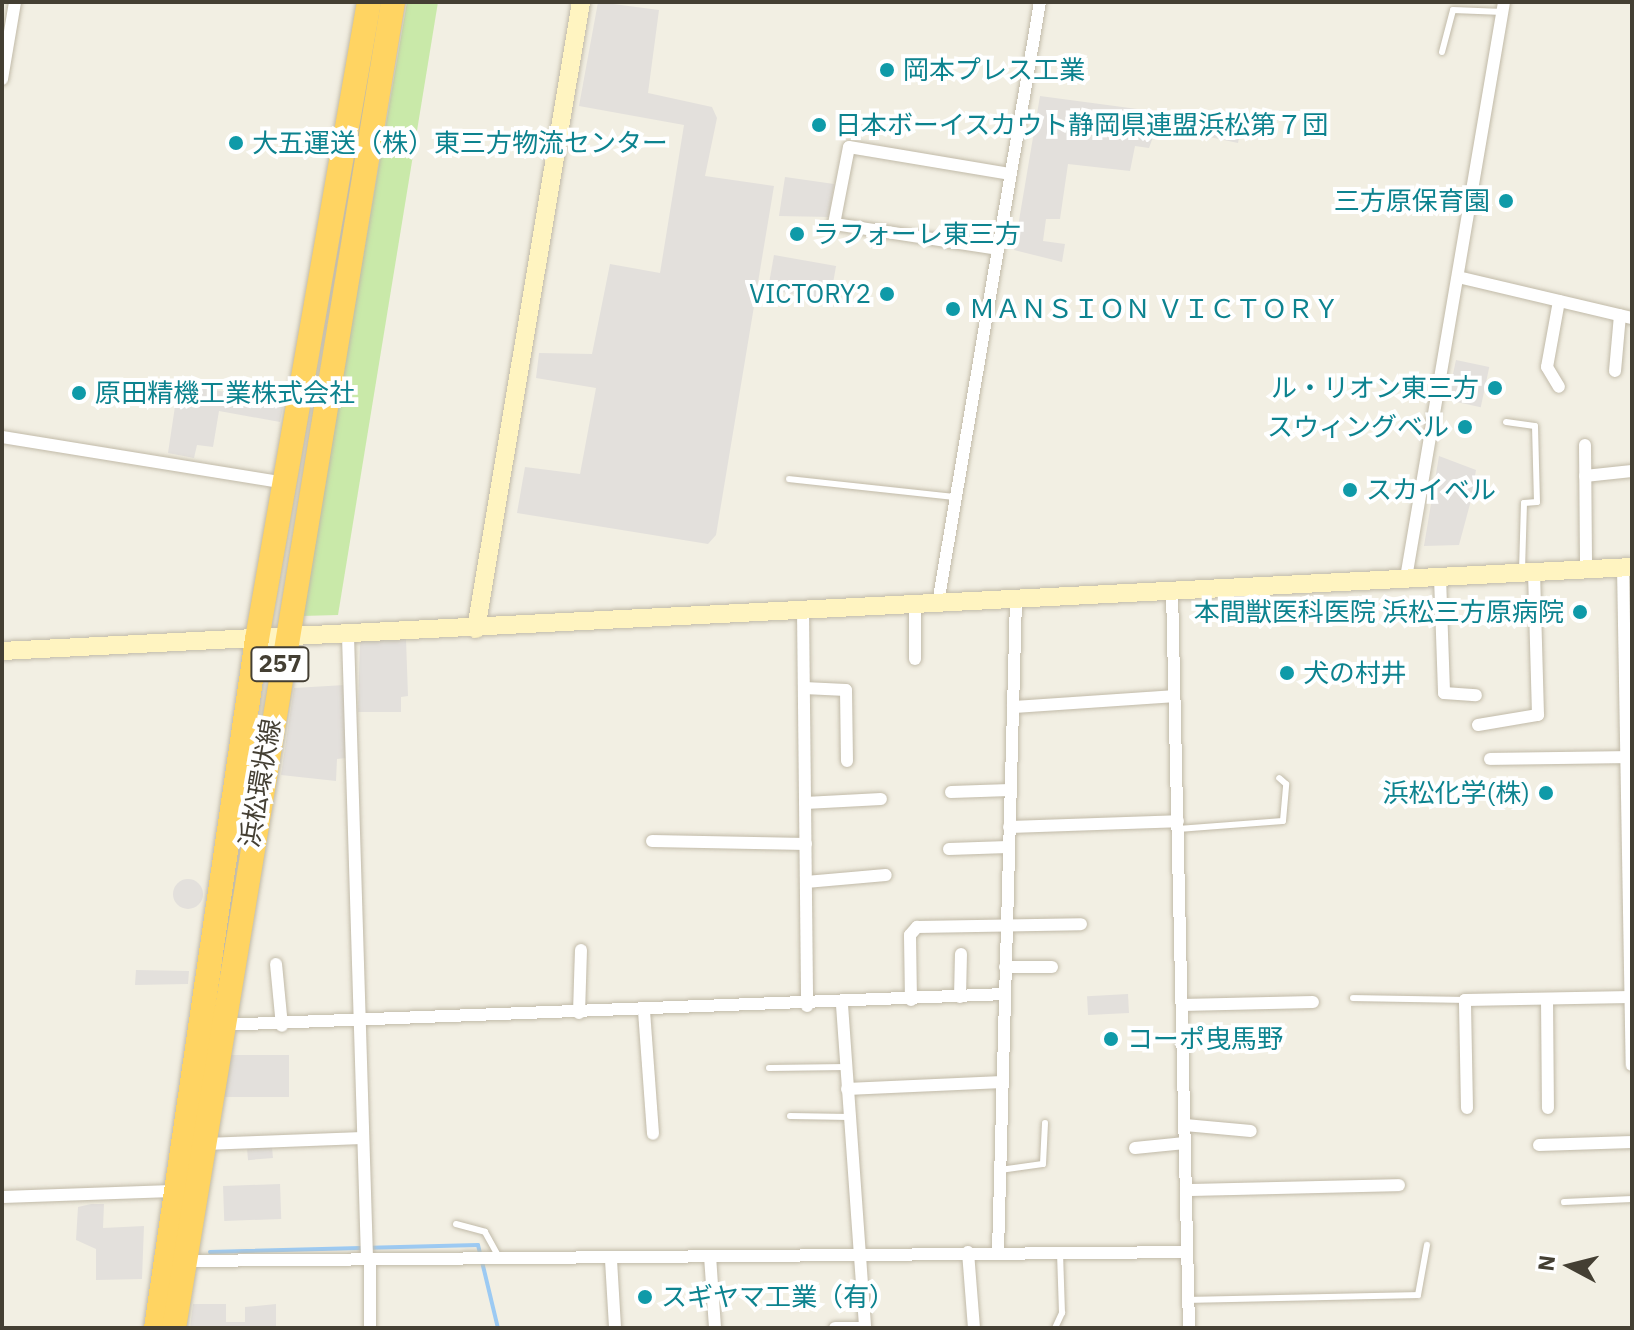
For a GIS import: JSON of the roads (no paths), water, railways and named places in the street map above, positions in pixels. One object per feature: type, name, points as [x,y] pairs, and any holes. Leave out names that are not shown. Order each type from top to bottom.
[{"type":"highway","name":"浜松環状線","points":[[156,1328],[173,1191],[257,639],[369,2]]},
{"type":"highway","name":"浜松環状線","points":[[174,1328],[181,1261],[218,1025],[393,2]]},
{"type":"street","points":[[2,79],[15,2]]},
{"type":"street","points":[[476,629],[581,2]]},
{"type":"street","points":[[938,603],[1040,2]]},
{"type":"street","points":[[1406,578],[1503,7]]},
{"type":"street","points":[[998,249],[834,224],[849,147],[1011,174]]},
{"type":"street","points":[[1458,277],[1626,316],[1615,371]]},
{"type":"street","points":[[1559,301],[1547,367],[1559,387]]},
{"type":"street","points":[[2,437],[285,483]]},
{"type":"street","points":[[1585,445],[1586,569]]},
{"type":"street","points":[[1585,476],[1632,471]]},
{"type":"street","points":[[2,651],[348,636],[1628,567],[1627,757],[1632,1065]]},
{"type":"street","points":[[1478,725],[1538,715],[1528,572]]},
{"type":"street","points":[[1440,577],[1444,693],[1476,695]]},
{"type":"street","points":[[1172,591],[1189,1328]]},
{"type":"street","points":[[998,1252],[1016,599]]},
{"type":"street","points":[[915,604],[915,659]]},
{"type":"street","points":[[803,610],[807,1006]]},
{"type":"street","points":[[348,636],[370,1328]]},
{"type":"street","points":[[804,688],[846,690],[847,761]]},
{"type":"street","points":[[1013,707],[1174,696]]},
{"type":"street","points":[[1490,759],[1627,757]]},
{"type":"street","points":[[951,792],[1010,790]]},
{"type":"street","points":[[805,803],[881,799]]},
{"type":"street","points":[[1009,827],[1178,825]]},
{"type":"street","points":[[652,841],[806,844]]},
{"type":"street","points":[[949,849],[1008,847]]},
{"type":"street","points":[[806,882],[886,875]]},
{"type":"street","points":[[911,1000],[910,935],[917,927],[1081,924]]},
{"type":"street","points":[[579,1013],[581,950]]},
{"type":"street","points":[[960,997],[961,954]]},
{"type":"street","points":[[276,964],[282,1026]]},
{"type":"street","points":[[1005,967],[1052,967]]},
{"type":"street","points":[[218,1025],[282,1026],[842,1005],[1004,994]]},
{"type":"street","points":[[1467,1108],[1465,1000],[1631,997]]},
{"type":"street","points":[[1547,999],[1548,1108]]},
{"type":"street","points":[[1182,1005],[1313,1002]]},
{"type":"street","points":[[835,1328],[865,1328],[842,1005]]},
{"type":"street","points":[[644,1011],[653,1134]]},
{"type":"street","points":[[847,1089],[1002,1082]]},
{"type":"street","points":[[1185,1125],[1251,1131]]},
{"type":"street","points":[[201,1144],[363,1138]]},
{"type":"street","points":[[1539,1145],[1632,1142]]},
{"type":"street","points":[[1135,1148],[1185,1143]]},
{"type":"street","points":[[1186,1190],[1399,1185]]},
{"type":"street","points":[[2,1197],[173,1191]]},
{"type":"street","points":[[968,1252],[974,1328]]},
{"type":"street","points":[[181,1261],[368,1253],[611,1260],[859,1253],[1187,1252]]},
{"type":"street","points":[[710,1256],[715,1328]]},
{"type":"street","points":[[611,1260],[615,1328]]},
{"type":"lane","points":[[1442,52],[1453,10],[1503,7]]},
{"type":"lane","points":[[1506,422],[1535,426],[1537,502],[1524,503],[1528,572]]},
{"type":"lane","points":[[789,479],[956,498]]},
{"type":"lane","points":[[1178,825],[1283,821],[1286,784],[1279,778]]},
{"type":"lane","points":[[1353,998],[1465,1000]]},
{"type":"lane","points":[[769,1068],[846,1067]]},
{"type":"lane","points":[[790,1116],[849,1117]]},
{"type":"lane","points":[[1000,1170],[1043,1164],[1045,1123]]},
{"type":"lane","points":[[1564,1202],[1632,1199]]},
{"type":"lane","points":[[456,1224],[485,1232],[488,1257]]},
{"type":"lane","points":[[1188,1300],[1418,1295],[1427,1245]]},
{"type":"lane","points":[[1055,1328],[1062,1313],[1060,1253]]},
{"type":"waterway","points":[[210,1252],[478,1245],[498,1328]]},
{"type":"place","name":"岡本プレス工業","points":[[887,70]]},
{"type":"place","name":"日本ボーイスカウト静岡県連盟浜松第７団","points":[[819,125]]},
{"type":"place","name":"大五運送（株）東三方物流センター","points":[[236,143]]},
{"type":"place","name":"三方原保育園","points":[[1506,201]]},
{"type":"place","name":"ラフォーレ東三方","points":[[797,234]]},
{"type":"place","name":"VICTORY2","points":[[887,294]]},
{"type":"place","name":"ＭＡＮＳＩＯＮ ＶＩＣＴＯＲＹ","points":[[953,309]]},
{"type":"place","name":"ル・リオン東三方","points":[[1495,388]]},
{"type":"place","name":"原田精機工業株式会社","points":[[79,393]]},
{"type":"place","name":"スウィングベル","points":[[1465,427]]},
{"type":"place","name":"スカイベル","points":[[1350,490]]},
{"type":"place","name":"本間獣医科医院 浜松三方原病院","points":[[1580,612]]},
{"type":"place","name":"犬の村井","points":[[1287,673]]},
{"type":"place","name":"浜松化学(株)","points":[[1546,793]]},
{"type":"place","name":"コーポ曳馬野","points":[[1111,1039]]},
{"type":"place","name":"スギヤマ工業（有）","points":[[645,1297]]}]
